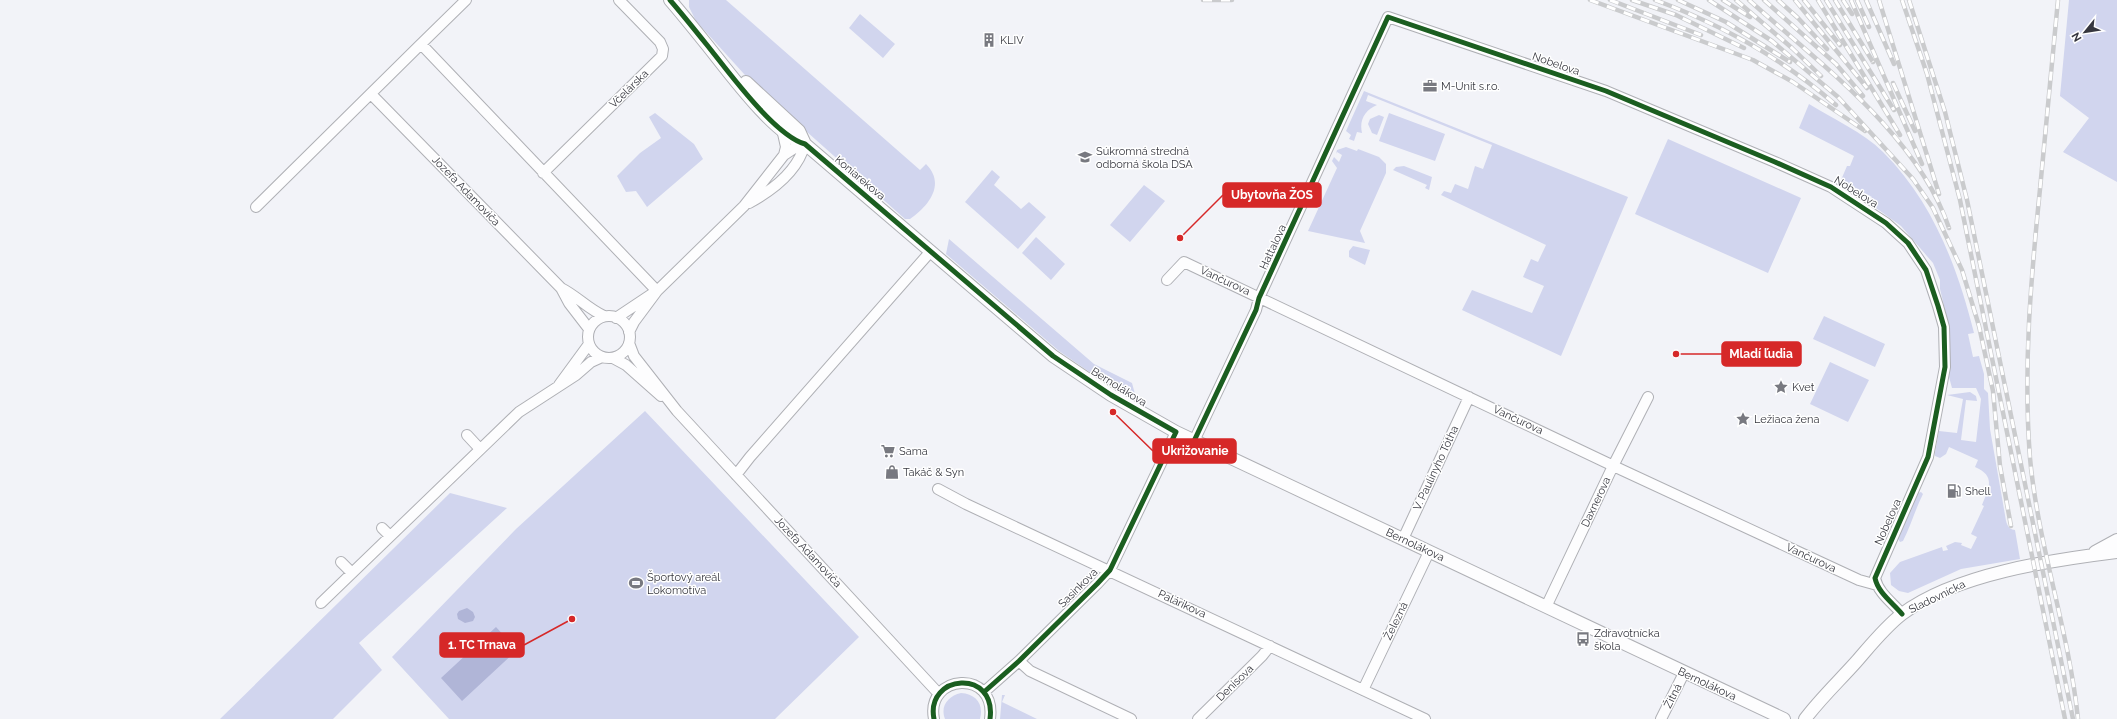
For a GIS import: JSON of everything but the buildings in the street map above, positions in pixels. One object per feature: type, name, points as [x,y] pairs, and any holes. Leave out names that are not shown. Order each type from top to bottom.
[{"type":"street","points":[[256,207],[466,0]]},
{"type":"street","name":"Včelárska","points":[[543,173],[662,56],[663,49],[660,42],[619,0]]},
{"type":"street","name":"Koniarekova","points":[[670,0],[726,70],[782,129],[792,138],[805,144],[1053,356]]},
{"type":"street","name":"Hattalova","points":[[1194,441],[1256,310],[1260,298],[1388,17]]},
{"type":"street","name":"Nobelova","points":[[1388,17],[1606,91],[1775,162],[1830,187],[1886,223],[1908,243],[1926,270],[1944,326],[1945,368],[1928,457],[1876,572],[1876,585]]},
{"type":"street","points":[[421,44],[657,291]]},
{"type":"street","name":"Koniarekova","points":[[708,46],[799,131],[805,144]]},
{"type":"street","name":"Jozefa Adamoviča","points":[[371,94],[561,288],[575,296],[589,309],[604,316]]},
{"type":"street","points":[[782,129],[786,147],[784,155]]},
{"type":"street","points":[[629,332],[634,322],[657,291],[744,206],[784,155],[796,147],[805,144]]},
{"type":"street","points":[[799,161],[805,144]]},
{"type":"street","points":[[744,206],[762,196],[799,161],[807,158],[822,159]]},
{"type":"street","points":[[736,475],[750,457],[931,251]]},
{"type":"street","name":"Vančurova","points":[[1167,280],[1184,262],[1613,466],[1859,580],[1876,585]]},
{"type":"street","name":"Jozefa Adamoviča","points":[[561,288],[569,303],[589,329]]},
{"type":"street","points":[[616,318],[657,291]]},
{"type":"street","points":[[604,316],[616,318],[626,325],[629,332],[629,343],[623,353],[613,358],[602,357],[592,351],[589,344],[589,329],[594,322],[604,316]]},
{"type":"street","name":"Jozefa Adamoviča","points":[[629,343],[634,356],[677,411],[939,694]]},
{"type":"street","points":[[558,385],[589,344]]},
{"type":"street","name":"Bernolákova","points":[[1053,356],[1111,395],[1194,441],[1784,719]]},
{"type":"street","points":[[321,603],[519,412],[558,385],[576,375],[591,362],[602,357]]},
{"type":"street","name":"Jozefa Adamoviča","points":[[613,358],[626,365],[677,411]]},
{"type":"street","name":"V. Paulínyho Tótha","points":[[1403,539],[1469,397]]},
{"type":"street","name":"Daxnerova","points":[[1546,607],[1613,466],[1648,397]]},
{"type":"street","name":"Sasinkova","points":[[984,692],[1019,661],[1098,584],[1110,570],[1176,432]]},
{"type":"street","points":[[467,435],[480,449]]},
{"type":"street","name":"Palárikova","points":[[938,489],[996,518],[1426,719]]},
{"type":"street","points":[[382,528],[390,536]]},
{"type":"street","points":[[2090,555],[2117,540]]},
{"type":"street","name":"Sladovnícka","points":[[2090,555],[2117,547]]},
{"type":"street","name":"Železná","points":[[1363,690],[1430,552]]},
{"type":"street","name":"Sladovnícka","points":[[1805,719],[1884,631],[1902,614],[1932,597],[1968,582],[2021,568],[2090,555],[2117,552]]},
{"type":"street","points":[[2090,555],[2117,557]]},
{"type":"street","points":[[341,562],[352,574]]},
{"type":"street","points":[[1876,585],[1902,614]]},
{"type":"street","name":"Denisova","points":[[1198,719],[1262,656],[1270,646]]},
{"type":"street","points":[[1019,661],[1030,671],[1131,719]]},
{"type":"street","name":"Žitná","points":[[1661,719],[1684,673]]},
{"type":"street","points":[[934,719],[934,705],[939,694],[952,684],[964,682],[976,685],[984,692],[990,704],[990,719]]},
{"type":"shaded area","points":[[689,0],[726,0],[920,170],[926,164],[935,179],[935,187],[929,201],[923,208],[910,219],[905,219],[754,85],[696,21],[689,7]]},
{"type":"shaded area","points":[[2069,0],[2117,0],[2117,182],[2063,152],[2089,118],[2060,96]]},
{"type":"shaded area","points":[[860,14],[895,44],[883,58],[849,28]]},
{"type":"shaded area","points":[[1364,91],[1628,197],[1561,356],[1462,310],[1472,290],[1532,313],[1544,286],[1523,277],[1531,259],[1538,262],[1546,245],[1441,195],[1444,191],[1451,193],[1455,184],[1468,189],[1475,166],[1483,169],[1492,145],[1368,95],[1366,101],[1377,105],[1369,110],[1364,116],[1361,124],[1362,133],[1357,132],[1354,141],[1349,139],[1351,135],[1346,131]]},
{"type":"shaded area","points":[[1809,104],[1857,132],[1883,152],[1901,171],[1916,192],[1941,236],[1960,283],[1974,333],[1968,334],[1973,357],[1979,356],[1984,374],[1984,389],[1988,393],[1990,429],[2006,520],[2007,525],[2012,530],[2015,530],[2020,559],[1961,569],[1908,593],[1899,591],[1891,585],[1890,573],[1900,562],[1942,547],[1943,551],[1948,550],[1946,546],[1955,542],[1962,543],[1961,545],[1971,549],[1977,537],[1971,534],[1984,506],[1982,505],[1989,483],[1986,474],[1975,467],[1978,460],[1949,447],[1946,454],[1940,458],[1935,456],[1935,453],[1939,431],[1957,433],[1963,399],[1947,395],[1970,392],[1976,396],[1977,401],[1966,400],[1961,440],[1976,442],[1981,399],[1976,388],[1952,388],[1949,377],[1948,322],[1940,289],[1940,280],[1933,263],[1901,226],[1869,203],[1872,197],[1841,180],[1847,166],[1850,166],[1854,156],[1799,128]]},
{"type":"shaded area","points":[[655,113],[694,144],[703,159],[647,207],[636,191],[626,192],[617,176],[640,153],[661,138],[649,117]]},
{"type":"shaded area","points":[[1389,113],[1445,134],[1435,161],[1379,141]]},
{"type":"shaded area","points":[[1379,115],[1384,117],[1377,135],[1372,133],[1368,124],[1370,119]]},
{"type":"shaded area","points":[[1668,139],[1801,198],[1768,273],[1635,214]]},
{"type":"shaded area","points":[[1346,147],[1357,151],[1358,149],[1379,157],[1386,164],[1386,173],[1360,231],[1365,243],[1308,231],[1337,168],[1332,161],[1334,157],[1339,162],[1342,155],[1337,152],[1336,154],[1337,150]]},
{"type":"shaded area","points":[[1404,166],[1432,177],[1429,190],[1425,188],[1427,185],[1393,170],[1396,167]]},
{"type":"shaded area","points":[[992,170],[1000,177],[994,185],[1021,209],[1029,202],[1046,217],[1018,249],[965,202]]},
{"type":"shaded area","points":[[1144,185],[1165,201],[1130,242],[1110,225]]},
{"type":"shaded area","points":[[1036,237],[1065,264],[1051,280],[1022,253]]},
{"type":"shaded area","points":[[949,239],[1094,364],[1132,383],[1135,394],[1123,395],[1059,351],[946,254]]},
{"type":"shaded area","points":[[1353,246],[1370,250],[1365,265],[1349,257],[1349,251]]},
{"type":"shaded area","points":[[1824,316],[1885,344],[1875,367],[1813,339]]},
{"type":"shaded area","points":[[1830,362],[1869,380],[1848,422],[1810,404]]},
{"type":"shaded area","name":"Športový areál Lokomotíva","points":[[645,411],[859,637],[775,719],[449,719],[392,657],[516,529]]},
{"type":"shaded area","points":[[1921,492],[1923,494],[1918,506],[1903,541],[1900,542],[1897,537],[1918,493]]},
{"type":"shaded area","points":[[450,493],[507,508],[359,643],[382,670],[333,719],[220,719]]},
{"type":"shaded area","points":[[467,608],[473,612],[475,617],[473,621],[465,623],[458,619],[457,614],[459,611]]},
{"type":"shaded area","points":[[496,627],[517,650],[462,701],[441,678]]},
{"type":"shaded area","points":[[961,693],[971,695],[978,701],[981,709],[980,719],[945,719],[944,706],[946,702],[952,696]]},
{"type":"shaded area","points":[[1002,695],[1005,695],[1002,702],[1037,719],[1000,719]]},
{"type":"railway","points":[[1203,0],[1232,0]]},
{"type":"railway","points":[[1590,0],[1753,60],[1793,82],[1865,131]]},
{"type":"railway","points":[[1610,0],[1701,35]]},
{"type":"railway","points":[[1632,0],[1676,15],[1744,48]]},
{"type":"railway","points":[[1655,0],[1703,20],[1750,44],[1816,88],[1836,105]]},
{"type":"railway","points":[[1678,0],[1726,22],[1790,62]]},
{"type":"railway","points":[[1709,0],[1772,41],[1838,97],[1913,179],[1933,208],[1962,270],[1979,326],[1993,391],[2000,466],[2011,526]]},
{"type":"railway","points":[[1723,0],[1750,17]]},
{"type":"railway","points":[[1736,0],[1792,48],[1821,76]]},
{"type":"railway","points":[[1749,0],[1835,76],[1864,103],[1891,132],[1915,162],[1934,194],[1949,228]]},
{"type":"railway","points":[[1764,0],[1836,64],[1863,96]]},
{"type":"railway","points":[[1778,0],[1798,18],[1827,49]]},
{"type":"railway","points":[[1795,0],[1867,88]]},
{"type":"railway","points":[[1804,0],[1840,45]]},
{"type":"railway","points":[[1818,0],[1900,135]]},
{"type":"railway","points":[[1826,0],[1894,110]]},
{"type":"railway","points":[[1835,0],[1873,62]]},
{"type":"railway","points":[[1843,0],[1852,14]]},
{"type":"railway","points":[[1851,0],[1922,164]]},
{"type":"railway","points":[[1857,0],[1869,27]]},
{"type":"railway","points":[[1866,0],[1894,64]]},
{"type":"railway","points":[[1879,0],[1939,194]]},
{"type":"railway","points":[[1902,0],[1927,74],[1960,200],[2065,719]]},
{"type":"railway","points":[[1909,0],[1945,112],[1967,200],[2073,719]]},
{"type":"railway","points":[[2058,0],[2031,289],[2027,390],[2030,458],[2034,491],[2046,556],[2068,653],[2078,719]]},
{"type":"railway","points":[[1893,83],[1915,131]]},
{"type":"cycle path","points":[[670,0],[752,101],[780,128],[793,138],[805,144],[1053,356],[1111,395],[1176,432],[1110,570],[1019,661],[984,692]]},
{"type":"cycle path","points":[[1194,441],[1256,310],[1259,298],[1388,17],[1606,91],[1775,162],[1831,187],[1886,223],[1908,243],[1926,270],[1938,306],[1944,327],[1945,367],[1928,457],[1875,578],[1882,593],[1902,614]]},
{"type":"cycle path","points":[[934,719],[934,704],[940,693],[950,686],[961,683],[973,685],[983,691],[989,703],[990,719]]},
{"type":"place","name":"KLIV","points":[[989,40]]},
{"type":"place","name":"M-Unit s.r.o.","points":[[1430,86]]},
{"type":"place","name":"Súkromná stredná odborná škola DSA","points":[[1085,157]]},
{"type":"place","name":"Ubytovňa ŽOS","points":[[1180,238]]},
{"type":"place","name":"Mladí ľudia","points":[[1676,354]]},
{"type":"place","name":"Kvet","points":[[1781,387]]},
{"type":"place","name":"Ukrižovanie","points":[[1113,412]]},
{"type":"place","name":"Ležiaca žena","points":[[1743,419]]},
{"type":"place","name":"Sama","points":[[888,451]]},
{"type":"place","name":"Takáč & Syn","points":[[892,472]]},
{"type":"place","name":"Shell","points":[[1954,491]]},
{"type":"place","name":"Športový areál Lokomotíva","points":[[636,583]]},
{"type":"place","name":"1. TC Trnava","points":[[572,619]]},
{"type":"place","name":"Zdravotnícka škola","points":[[1583,639]]}]
